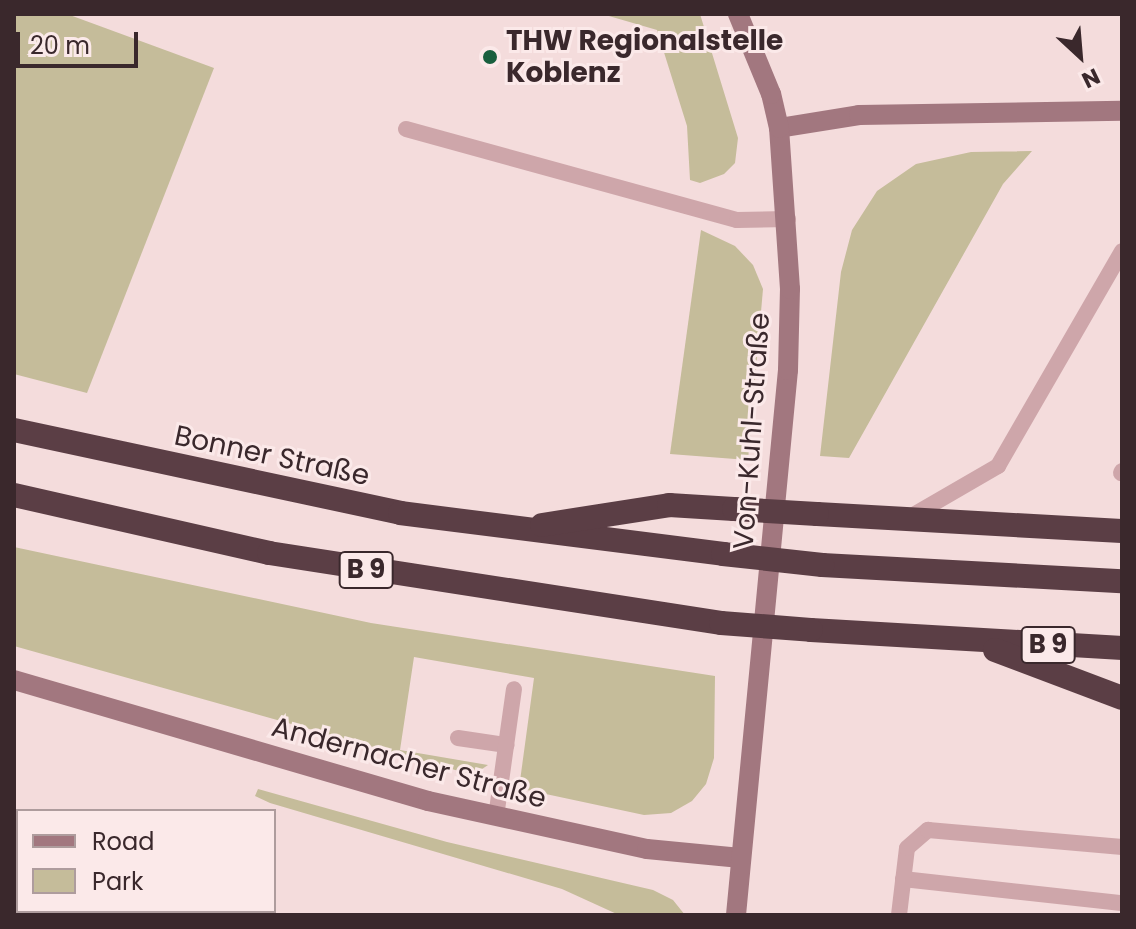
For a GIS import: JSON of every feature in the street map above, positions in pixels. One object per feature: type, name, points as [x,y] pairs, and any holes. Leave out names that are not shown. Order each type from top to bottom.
[{"type":"highway","name":"Bonner Straße","points":[[14,430],[385,510],[520,529]]},
{"type":"highway","name":"B 9","points":[[14,495],[284,555],[721,623],[974,642],[1122,648]]},
{"type":"highway","points":[[520,529],[669,505],[1122,531]]},
{"type":"highway","name":"B 9","points":[[520,529],[822,565],[1122,581]]},
{"type":"highway","points":[[974,642],[1122,698]]},
{"type":"street","name":"Von-Kuhl-Straße","points":[[738,14],[771,94],[779,128],[788,219],[788,370],[741,858]]},
{"type":"street","points":[[779,128],[859,115],[1122,111]]},
{"type":"street","name":"Andernacher Straße","points":[[14,680],[496,817],[647,849],[741,858]]},
{"type":"street","points":[[736,915],[741,858]]},
{"type":"lane","points":[[406,129],[737,220],[788,219]]},
{"type":"lane","points":[[907,519],[998,466],[1122,251]]},
{"type":"lane","points":[[496,817],[514,689]]},
{"type":"lane","points":[[458,738],[506,745]]},
{"type":"lane","points":[[899,915],[907,848],[917,836],[939,828],[1122,847]]},
{"type":"lane","points":[[903,879],[1122,903]]},
{"type":"green space","points":[[14,14],[67,14],[214,68],[87,393],[14,374]]},
{"type":"green space","points":[[602,14],[700,14],[738,138],[735,163],[724,174],[700,183],[690,180],[687,126],[657,30]]},
{"type":"green space","points":[[1032,151],[1003,184],[849,458],[820,456],[841,272],[852,230],[877,191],[916,164],[971,152]]},
{"type":"green space","points":[[701,230],[735,246],[753,265],[763,289],[748,460],[670,454]]},
{"type":"green space","points":[[14,547],[371,623],[715,676],[714,758],[706,784],[692,801],[671,813],[644,815],[527,790],[520,781],[534,678],[414,657],[400,750],[488,765],[473,775],[14,646]]},
{"type":"green space","points":[[258,789],[447,842],[653,890],[673,900],[685,915],[619,915],[562,889],[270,803],[255,796]]},
{"type":"place","name":"THW Regionalstelle Koblenz","points":[[490,57]]}]
